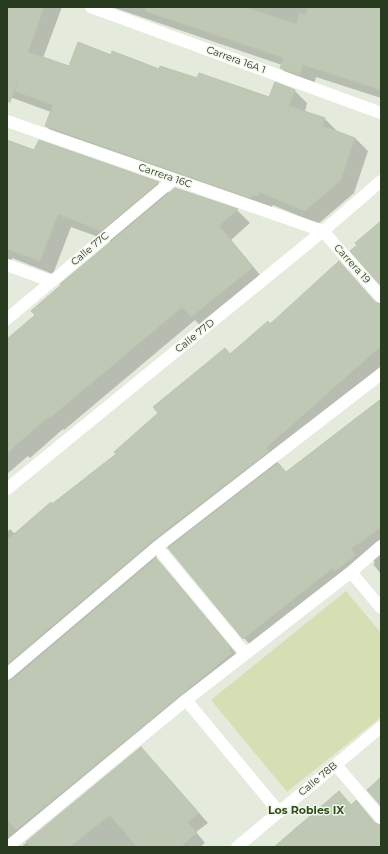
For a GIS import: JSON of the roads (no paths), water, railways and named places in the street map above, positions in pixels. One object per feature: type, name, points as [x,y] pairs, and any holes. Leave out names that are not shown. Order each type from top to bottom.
[{"type":"street","name":"Carrera 16A 1","points":[[91,7],[381,113]]},
{"type":"street","name":"Carrera 16C","points":[[7,121],[323,231]]},
{"type":"street","name":"Calle 77C","points":[[7,319],[174,179]]},
{"type":"street","name":"Calle 77D","points":[[7,489],[323,231],[381,181]]},
{"type":"street","name":"Carrera 19","points":[[323,231],[381,297]]},
{"type":"street","points":[[7,265],[52,281]]},
{"type":"street","points":[[7,674],[157,547],[381,374]]},
{"type":"street","points":[[8,847],[244,653],[350,572],[381,546]]},
{"type":"street","points":[[157,547],[244,653]]},
{"type":"street","points":[[350,572],[381,608]]},
{"type":"street","points":[[186,700],[279,812]]},
{"type":"street","name":"Calle 78B","points":[[237,847],[381,727]]},
{"type":"street","points":[[336,765],[381,818]]},
{"type":"district","name":"Los Robles IX","points":[[306,811]]}]
